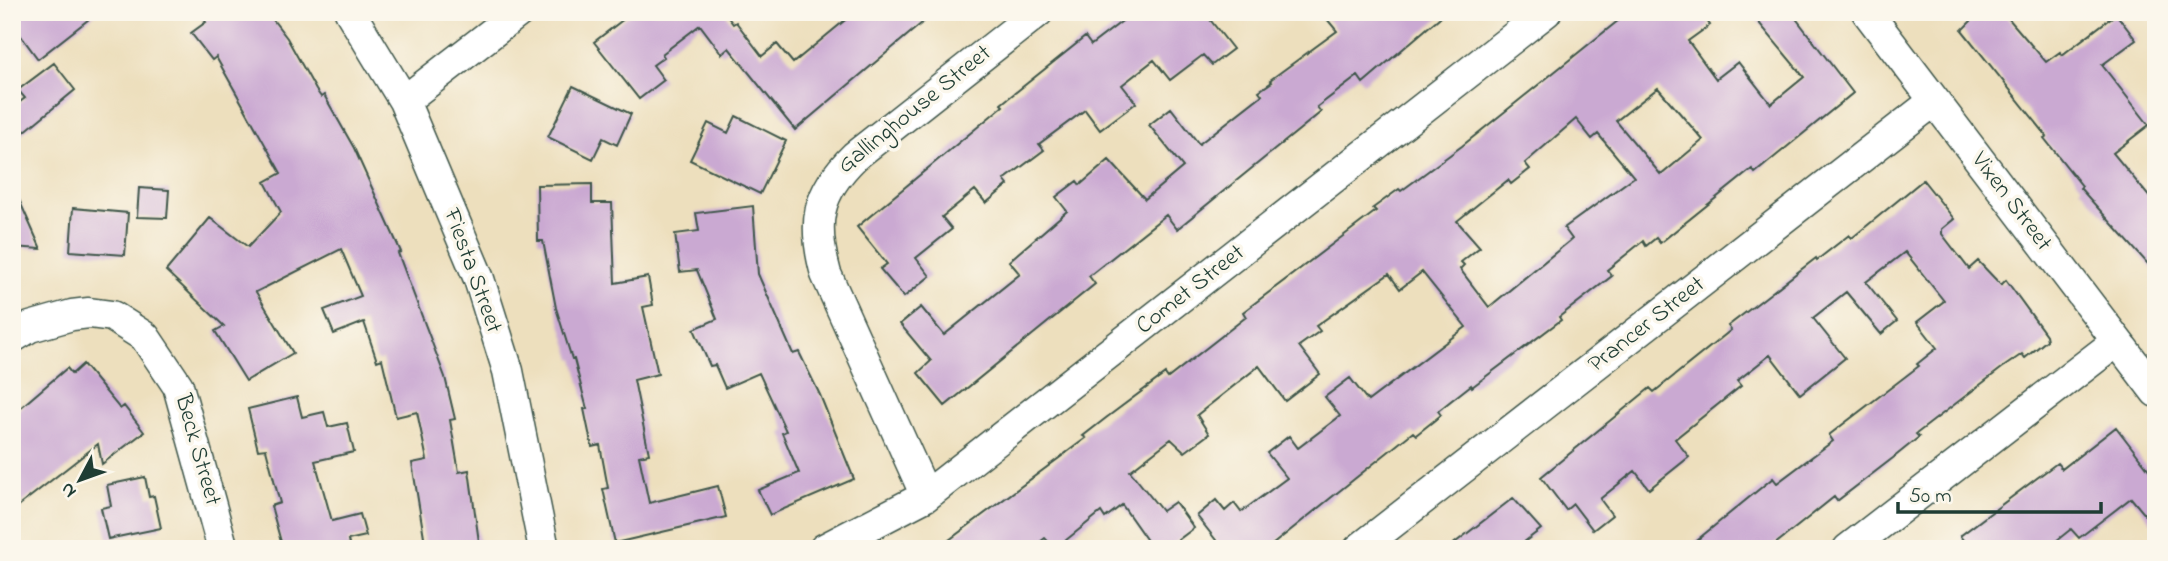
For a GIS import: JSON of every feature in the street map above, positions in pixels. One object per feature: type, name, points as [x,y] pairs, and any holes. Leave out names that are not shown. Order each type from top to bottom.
[{"type":"street","name":"Fiesta Street","points":[[350,12],[404,102],[479,279],[508,371],[544,549]]},
{"type":"street","points":[[404,102],[519,12]]},
{"type":"street","name":"Gallinghouse Street","points":[[926,496],[826,274],[817,241],[823,199],[833,177],[855,156],[1038,12]]},
{"type":"street","name":"Comet Street","points":[[824,549],[926,496],[1546,12]]},
{"type":"street","name":"Vixen Street","points":[[1867,12],[2156,392]]},
{"type":"street","name":"Prancer Street","points":[[1359,549],[1934,101]]},
{"type":"street","name":"Beck Street","points":[[12,338],[30,327],[89,313],[111,316],[145,337],[178,386],[223,549]]},
{"type":"street","points":[[1848,549],[2116,342]]},
{"type":"building","points":[[12,12],[98,12],[38,59],[21,36],[12,43]]},
{"type":"building","points":[[198,12],[267,12],[287,38],[316,90],[321,97],[324,95],[354,148],[401,252],[398,253],[445,377],[455,419],[450,420],[459,472],[469,470],[480,549],[426,549],[412,463],[427,460],[417,412],[396,417],[382,359],[377,361],[364,322],[334,334],[324,310],[361,296],[341,249],[256,292],[293,353],[246,381],[215,331],[224,326],[166,271],[210,218],[248,247],[281,212],[265,182],[281,173],[216,57],[212,60],[191,33],[206,22]]},
{"type":"building","points":[[633,12],[724,12],[733,24],[736,22],[762,56],[777,44],[793,63],[855,12],[935,12],[795,130],[729,48],[722,54],[700,25],[662,54],[664,57],[653,65],[664,80],[639,99],[594,42]]},
{"type":"building","points":[[1134,12],[1204,12],[1233,49],[1212,65],[1203,55],[1170,80],[1154,60],[1122,85],[1136,103],[1100,130],[1085,110],[1039,144],[1044,150],[1004,180],[1008,185],[986,203],[975,190],[942,217],[952,229],[916,258],[930,276],[904,297],[880,269],[887,264],[857,227],[1003,106],[1001,104],[1085,37],[1091,45]]},
{"type":"building","points":[[1321,12],[1446,12],[1363,83],[1358,76],[1317,107],[1321,112],[1177,229],[1166,215],[1089,276],[1095,284],[945,406],[918,373],[931,361],[900,324],[921,307],[944,335],[1020,274],[1009,261],[1067,211],[1056,197],[1077,181],[1080,185],[1109,160],[1145,199],[1183,167],[1149,125],[1171,108],[1199,144],[1262,95],[1259,91],[1272,82],[1270,80],[1337,31]]},
{"type":"building","points":[[1629,12],[1700,12],[1710,25],[1688,41],[1716,79],[1738,62],[1771,104],[1804,77],[1750,12],[1791,12],[1853,93],[1755,173],[1752,169],[1660,243],[1656,238],[1646,246],[1643,241],[1607,270],[1612,276],[1559,317],[1561,320],[1472,387],[1471,385],[1438,411],[1441,415],[1416,435],[1413,432],[1267,549],[1223,549],[1197,516],[1216,500],[1225,511],[1234,503],[1241,512],[1287,478],[1267,453],[1289,436],[1298,448],[1340,416],[1325,397],[1350,378],[1368,401],[1466,327],[1422,272],[1400,289],[1389,274],[1316,326],[1320,331],[1299,346],[1320,374],[1285,401],[1259,366],[1197,415],[1209,434],[1185,452],[1171,439],[1130,471],[1162,511],[1175,502],[1194,528],[1166,549],[1153,549],[1122,505],[1105,518],[1101,512],[1055,549],[1045,538],[1031,549],[937,549],[1086,438],[1083,436],[1165,374],[1168,378],[1246,317],[1243,312],[1376,211],[1373,208],[1462,146]],"holes":[[[1658,88],[1703,140],[1661,175],[1616,121]],[[1576,119],[1592,139],[1598,134],[1634,177],[1564,228],[1572,239],[1489,307],[1460,269],[1464,265],[1461,262],[1480,247],[1457,221],[1508,180],[1511,184],[1530,169],[1525,163]]]},
{"type":"building","points":[[1980,12],[2003,12],[2046,62],[2060,52],[2062,55],[2116,14],[2136,40],[2102,65],[2149,125],[2113,153],[2156,205],[2156,273],[2080,188],[2082,186],[2044,138],[2047,136],[1962,30]]},
{"type":"building","points":[[54,63],[75,90],[12,142],[12,108],[25,98],[18,90]]},
{"type":"building","points":[[573,86],[631,114],[617,145],[603,138],[593,159],[548,137]]},
{"type":"building","points":[[736,116],[786,141],[760,194],[690,160],[708,123],[728,133]]},
{"type":"building","points":[[1923,180],[1954,219],[1942,229],[1942,234],[1969,269],[1978,261],[2001,285],[2006,280],[2047,340],[2025,358],[2022,354],[2002,368],[1916,434],[1919,437],[1893,458],[1837,501],[1834,497],[1769,549],[1686,549],[1773,478],[1777,483],[1833,441],[1829,435],[1919,366],[1917,364],[1937,348],[1917,322],[1944,301],[1905,252],[1866,282],[1897,321],[1881,334],[1846,292],[1813,318],[1845,358],[1800,394],[1770,355],[1737,381],[1741,386],[1675,439],[1689,457],[1649,489],[1635,471],[1600,499],[1612,515],[1593,530],[1573,504],[1566,510],[1541,477],[1650,388],[1654,392],[1731,330],[1728,326],[1816,258],[1817,260],[1849,235],[1852,238]]},
{"type":"building","points":[[12,184],[41,249],[12,247]]},
{"type":"building","points":[[592,184],[592,203],[612,203],[615,283],[648,277],[653,305],[643,307],[658,374],[634,380],[649,454],[639,456],[649,503],[718,486],[726,517],[615,543],[603,489],[608,488],[600,445],[592,447],[584,409],[587,409],[574,359],[556,308],[543,241],[538,241],[537,185]]},
{"type":"building","points":[[139,188],[169,190],[167,218],[137,217]]},
{"type":"building","points":[[753,206],[758,274],[793,354],[799,352],[820,395],[854,479],[770,515],[758,490],[799,473],[782,433],[786,431],[759,373],[725,388],[715,365],[710,366],[694,329],[717,319],[697,270],[680,272],[675,234],[699,231],[696,213]]},
{"type":"building","points":[[73,208],[128,213],[125,255],[70,251]]},
{"type":"building","points":[[83,364],[120,409],[124,406],[144,432],[102,464],[98,444],[12,511],[12,415],[67,368],[72,374]]},
{"type":"building","points":[[297,397],[302,417],[324,412],[328,427],[347,423],[354,452],[315,461],[332,521],[360,514],[366,536],[348,540],[350,549],[283,549],[271,506],[280,503],[266,449],[258,450],[248,409]]},
{"type":"building","points":[[2116,427],[2156,479],[2156,528],[2131,498],[2079,538],[2071,529],[2046,549],[1970,549],[1960,536],[2057,463],[2062,469]]},
{"type":"building","points":[[145,477],[149,497],[154,496],[161,528],[108,539],[101,508],[111,506],[107,485]]},
{"type":"building","points":[[1513,498],[1541,529],[1515,549],[1447,549]]}]
